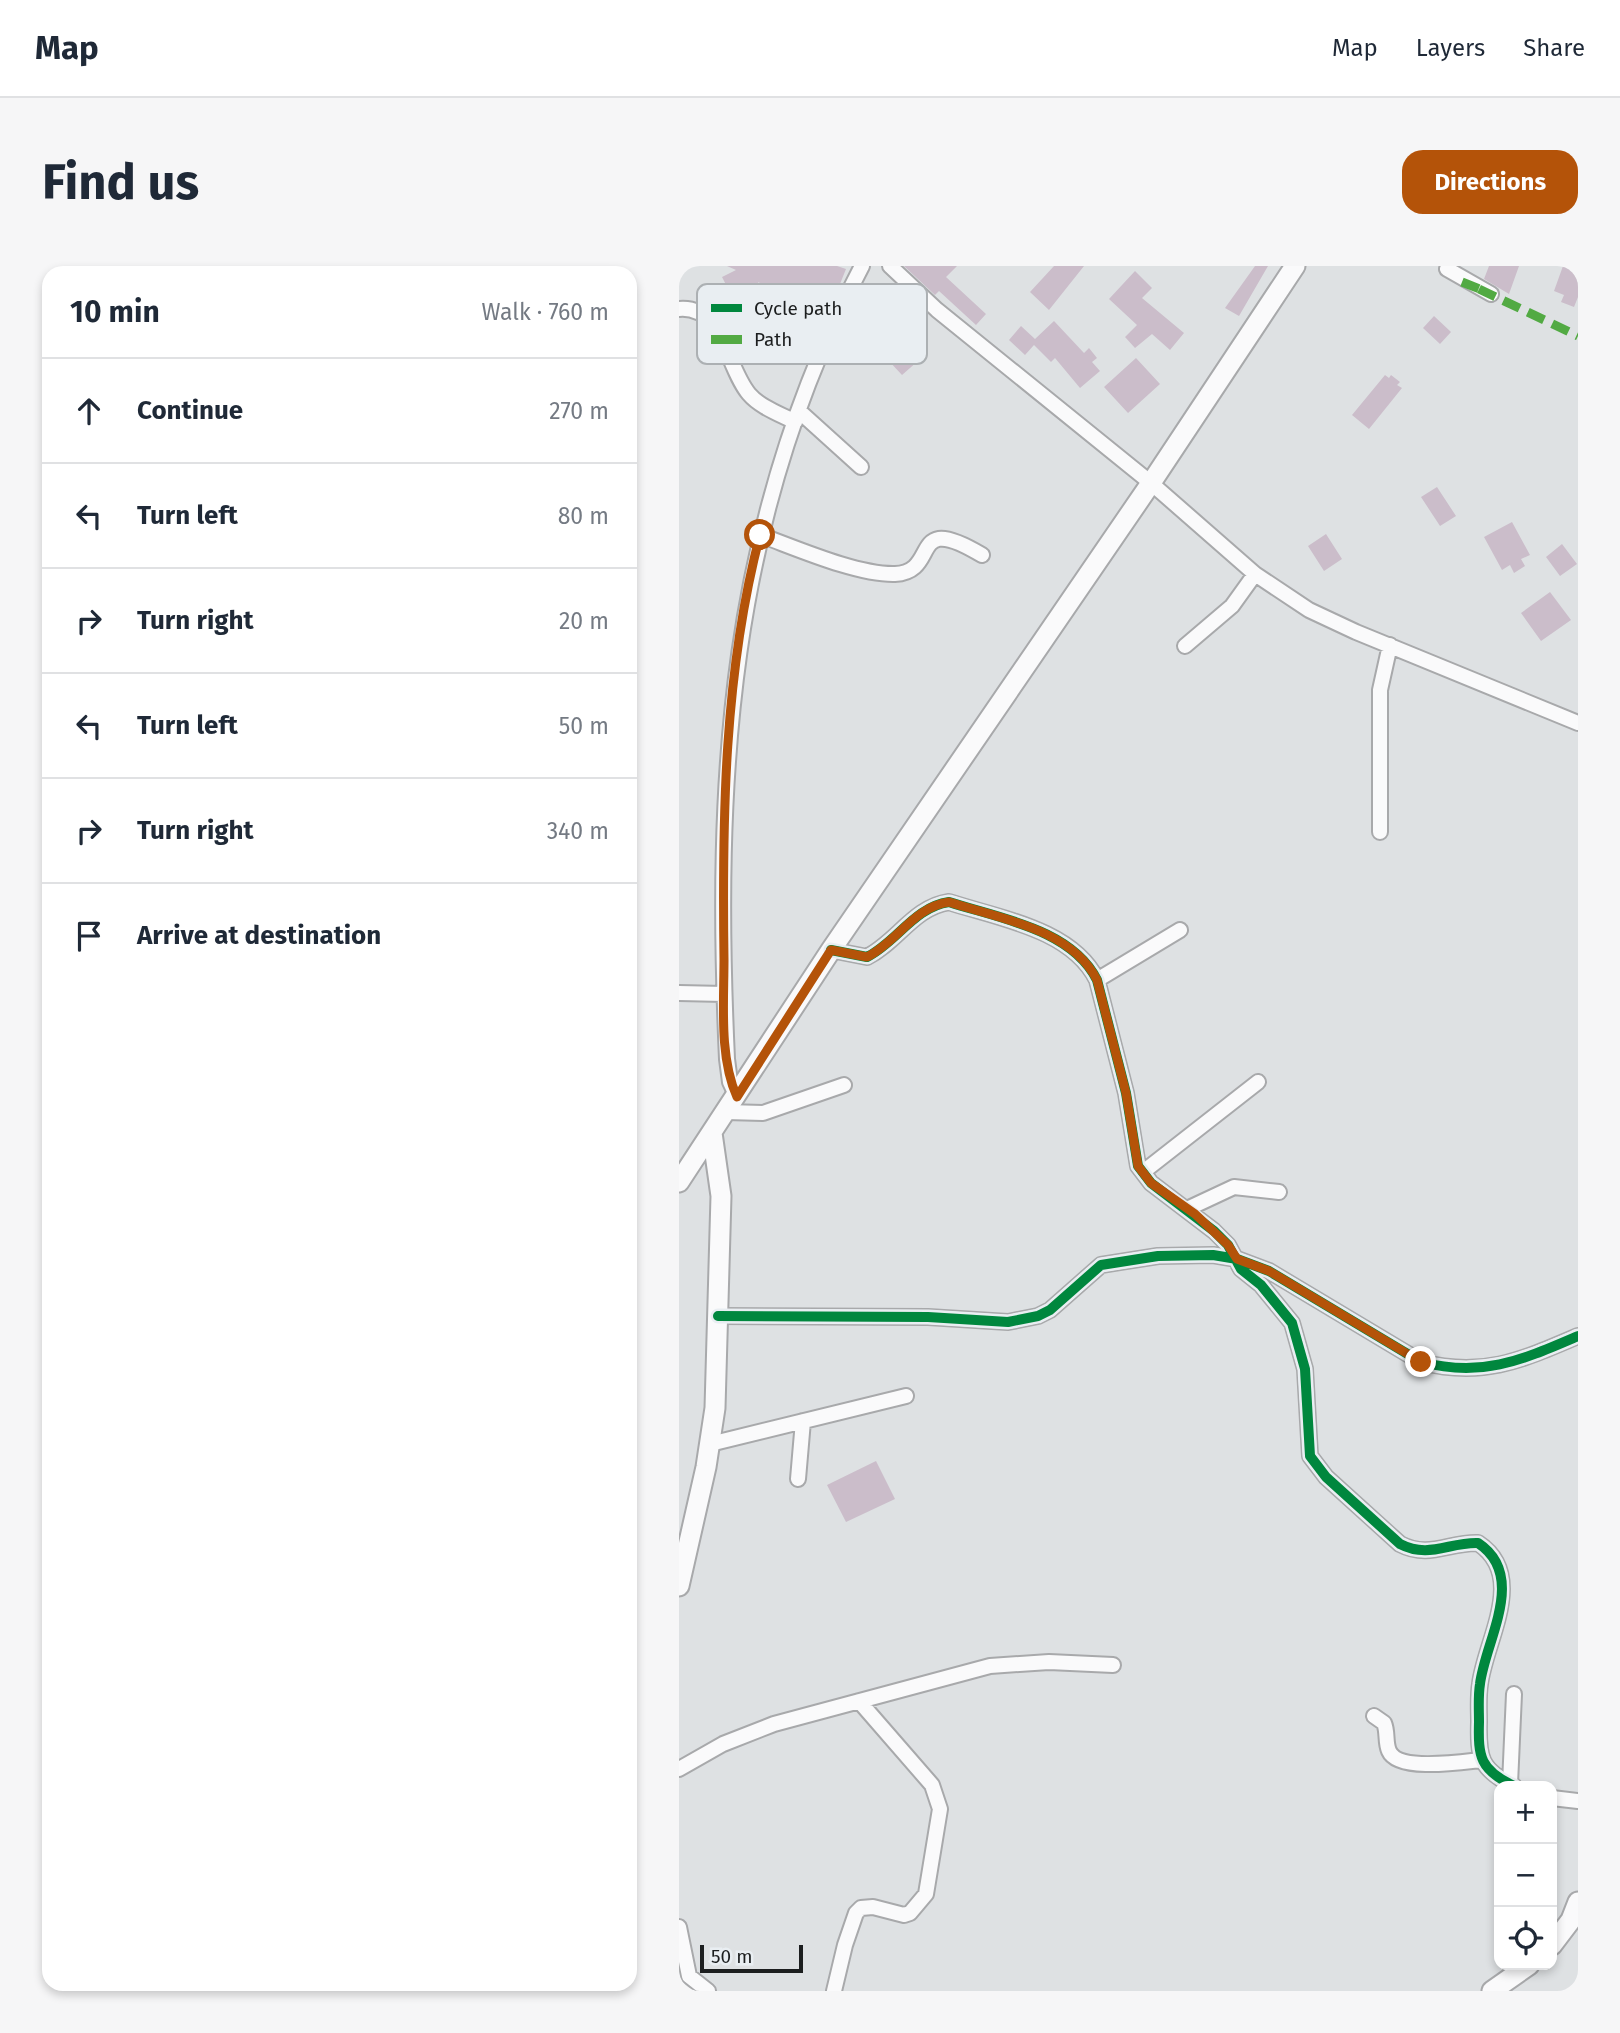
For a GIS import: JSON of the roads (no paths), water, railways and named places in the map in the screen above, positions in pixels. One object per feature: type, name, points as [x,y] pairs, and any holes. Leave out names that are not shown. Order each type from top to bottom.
[{"type":"main road","points":[[679,1182],[831,950],[1151,483],[1295,266]]},
{"type":"main road","points":[[679,1586],[715,1409],[721,1196],[712,1133]]},
{"type":"main road","points":[[1557,1938],[1571,1920],[1578,1902]]},
{"type":"main road","points":[[1492,1991],[1522,1970]]},
{"type":"street","points":[[852,284],[862,266]]},
{"type":"street","points":[[890,266],[909,284]]},
{"type":"street","points":[[1447,269],[1491,294]]},
{"type":"street","points":[[927,301],[1151,483],[1255,573],[1309,610],[1578,723]]},
{"type":"street","points":[[679,309],[691,308],[697,311]]},
{"type":"street","points":[[733,364],[750,396],[797,417],[861,467]]},
{"type":"street","points":[[817,364],[772,486],[740,637],[727,766],[723,881],[724,994],[731,1105],[763,1113],[844,1085]]},
{"type":"street","points":[[760,535],[846,565],[891,574],[904,573],[911,568],[931,541],[938,537],[956,539],[982,555]]},
{"type":"street","points":[[1185,646],[1232,606],[1255,573]]},
{"type":"street","points":[[1380,832],[1380,690],[1389,645]]},
{"type":"street","points":[[831,950],[867,957],[918,914],[936,904],[949,902],[1056,939],[1083,958],[1097,980],[1126,1093],[1138,1166],[1151,1183],[1214,1231],[1237,1259],[1241,1269],[1276,1300],[1292,1322],[1301,1345],[1307,1392],[1307,1444],[1316,1467],[1400,1544],[1423,1552],[1478,1543],[1494,1560],[1501,1581],[1502,1600],[1480,1683],[1478,1751],[1481,1760],[1496,1777],[1504,1781]]},
{"type":"street","points":[[1097,980],[1180,930]]},
{"type":"street","points":[[679,993],[724,994]]},
{"type":"street","points":[[1143,1172],[1258,1082]]},
{"type":"street","points":[[1187,1209],[1234,1187],[1279,1192]]},
{"type":"street","points":[[718,1316],[927,1317],[1008,1322],[1038,1316],[1050,1310],[1101,1265],[1158,1256],[1213,1255],[1237,1259],[1269,1271],[1421,1362],[1444,1368],[1476,1370],[1514,1363],[1578,1336]]},
{"type":"street","points":[[710,1444],[906,1396]]},
{"type":"street","points":[[798,1479],[803,1422]]},
{"type":"street","points":[[679,1769],[723,1744],[774,1724],[990,1667],[1049,1662],[1113,1665]]},
{"type":"street","points":[[1512,1781],[1514,1694]]},
{"type":"street","points":[[834,1991],[856,1913],[861,1908],[873,1907],[904,1915],[910,1913],[926,1894],[940,1809],[932,1785],[859,1701]]},
{"type":"street","points":[[1374,1716],[1384,1723],[1388,1751],[1395,1757],[1418,1764],[1481,1760]]},
{"type":"street","points":[[1557,1799],[1578,1801]]},
{"type":"street","points":[[679,1927],[689,1976],[708,1991]]}]
